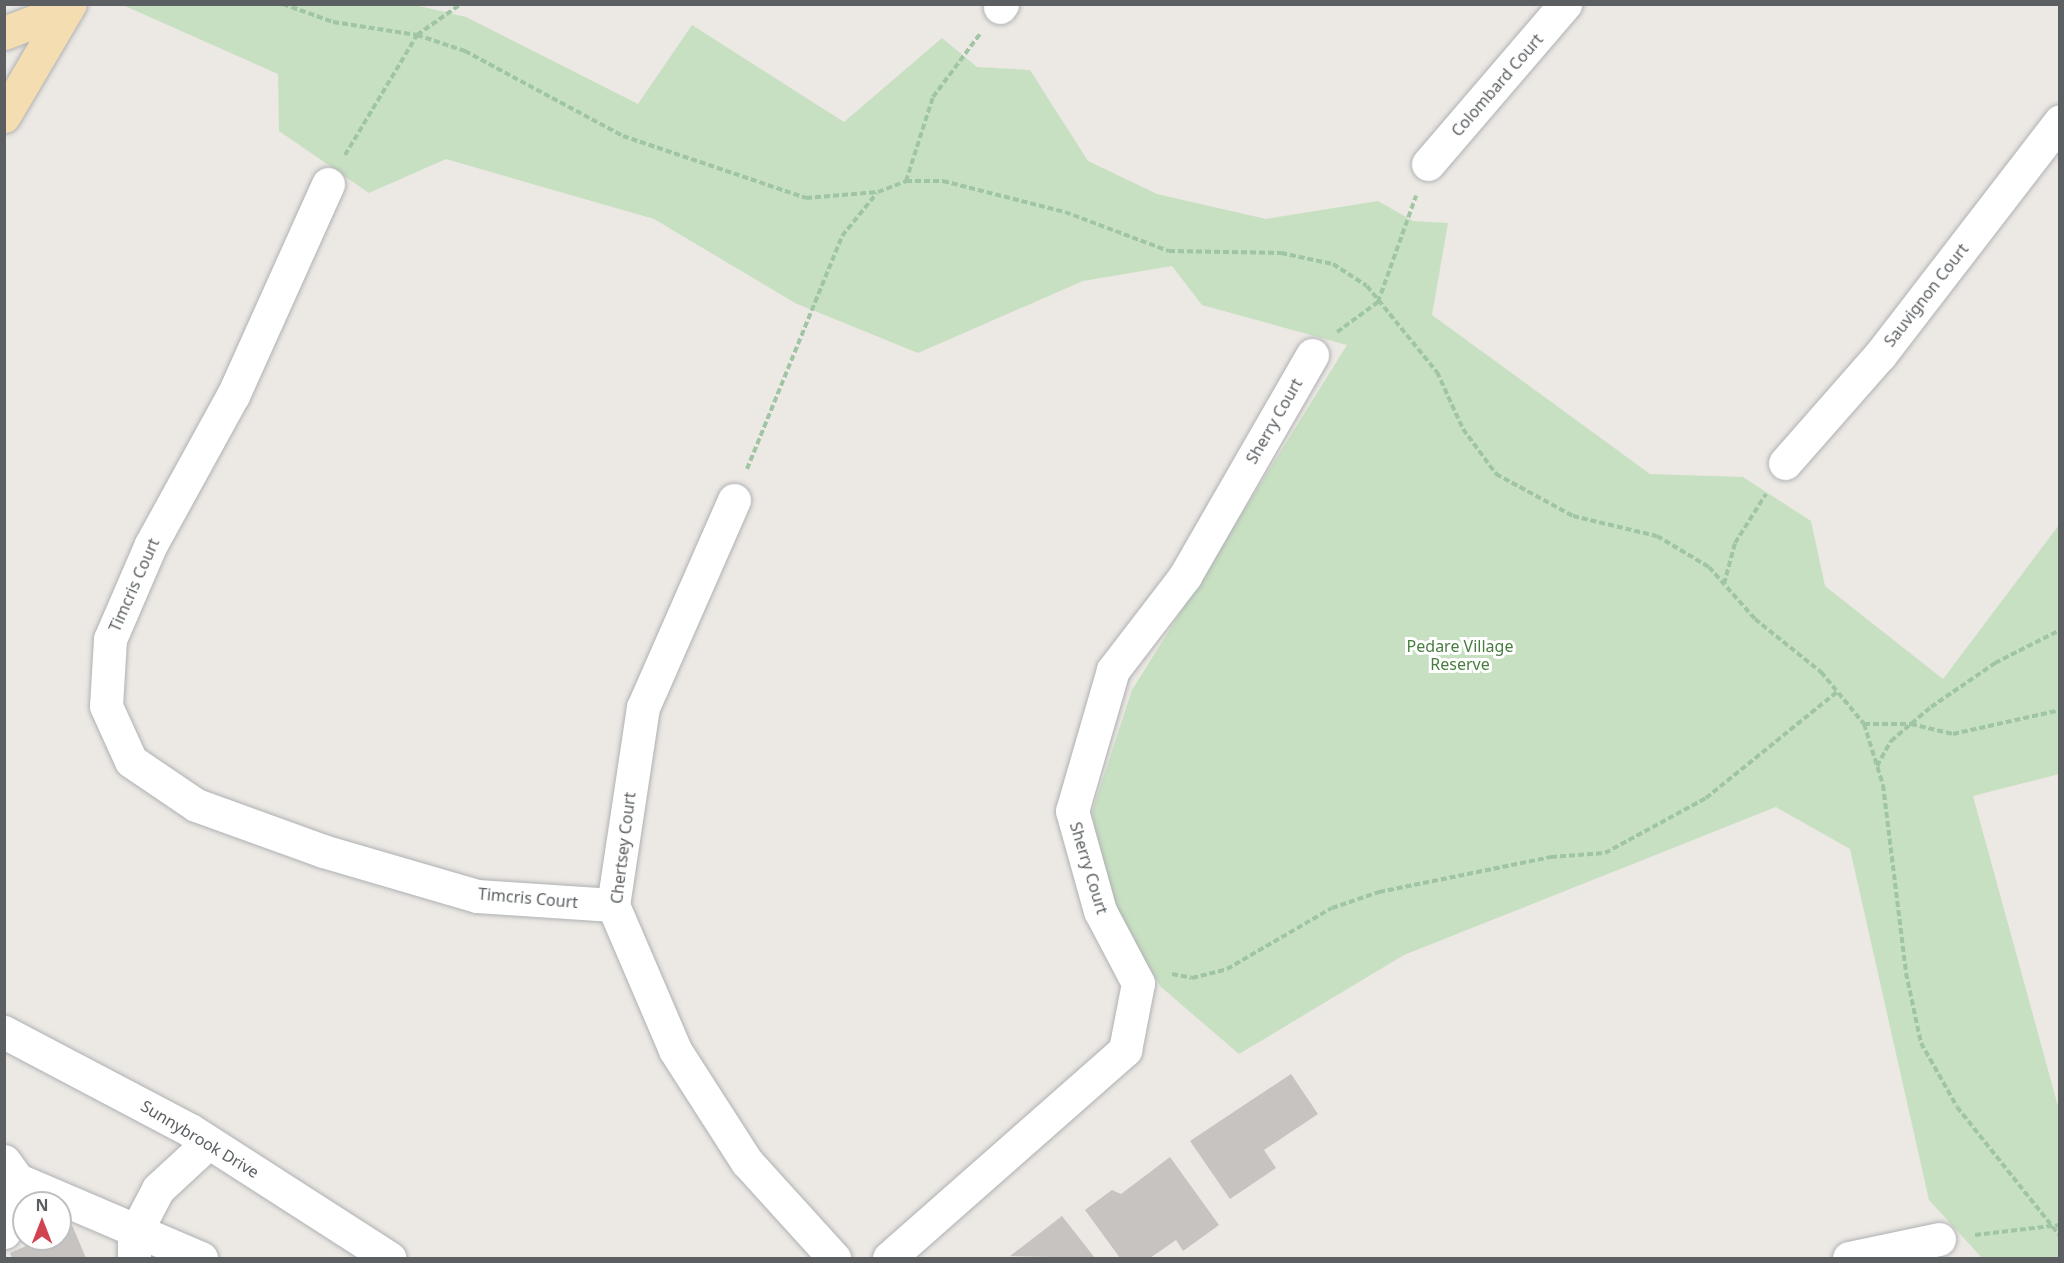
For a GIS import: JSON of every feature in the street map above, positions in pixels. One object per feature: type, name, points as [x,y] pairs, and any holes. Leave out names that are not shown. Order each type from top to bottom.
[{"type":"main road","points":[[4,33],[68,7]]},
{"type":"main road","points":[[4,116],[68,7]]},
{"type":"street","name":"Colombard Court","points":[[1428,164],[1565,4]]},
{"type":"street","name":"Sauvignon Court","points":[[1785,463],[1880,355],[2060,122]]},
{"type":"street","name":"Timcris Court","points":[[327,184],[232,395],[151,544],[110,639],[106,706],[131,761],[196,806],[323,851],[477,896],[613,905]]},
{"type":"street","name":"Sherry Court","points":[[889,1258],[1125,1050],[1138,983],[1100,911],[1072,811],[1113,670],[1185,576],[1312,355]]},
{"type":"street","name":"Chertsey Court","points":[[734,500],[643,707],[613,905],[675,1050],[747,1162],[834,1258]]},
{"type":"street","name":"Sunnybrook Drive","points":[[4,1032],[209,1142],[389,1258]]},
{"type":"street","points":[[135,1244],[158,1189],[209,1142]]},
{"type":"street","points":[[4,1232],[11,1170],[135,1244],[201,1258]]},
{"type":"street","points":[[1849,1258],[1939,1239]]},
{"type":"path","points":[[283,4],[333,22],[417,35],[465,51],[622,136],[806,198],[878,192],[906,181],[943,181],[1065,212],[1169,251],[1281,253],[1333,264],[1367,286],[1437,372],[1463,429],[1496,474],[1574,516],[1657,536],[1708,567],[1837,692],[1864,724],[1877,767],[1921,1043],[1957,1107],[2060,1236]]},
{"type":"path","points":[[327,184],[417,35],[461,4]]},
{"type":"path","points":[[906,181],[933,97],[1001,6]]},
{"type":"path","points":[[1312,355],[1378,302],[1428,164]]},
{"type":"path","points":[[734,500],[842,236],[878,192]]},
{"type":"path","points":[[1724,585],[1735,543],[1785,463]]},
{"type":"path","points":[[1877,767],[1891,741],[1911,724],[1995,663],[2060,630]]},
{"type":"path","points":[[1128,965],[1192,978],[1227,969],[1332,908],[1379,892],[1551,857],[1605,853],[1706,798],[1837,692]]},
{"type":"path","points":[[1864,724],[1911,724],[1953,734],[2060,710]]},
{"type":"path","points":[[1939,1239],[2060,1225]]},
{"type":"green space","name":"Pedare Village Reserve","points":[[415,5],[466,17],[638,104],[692,25],[844,122],[942,38],[977,67],[1030,70],[1088,161],[1157,194],[1266,219],[1378,201],[1413,221],[1448,223],[1432,315],[1650,474],[1743,477],[1811,521],[1825,586],[1943,679],[2059,525],[2059,774],[1973,796],[2059,1110],[2059,1258],[1982,1258],[1929,1200],[1850,849],[1776,807],[1404,955],[1239,1054],[1161,987],[1107,898],[1092,812],[1132,690],[1347,345],[1202,305],[1172,266],[1083,281],[918,353],[795,303],[654,219],[446,159],[369,193],[279,131],[278,74],[125,6]]},
{"type":"building","points":[[1291,1074],[1318,1114],[1264,1150],[1276,1168],[1230,1199],[1190,1141]]},
{"type":"building","points":[[1170,1157],[1219,1225],[1183,1251],[1176,1240],[1150,1258],[1120,1258],[1085,1210],[1112,1190],[1121,1194]]},
{"type":"building","points":[[1062,1216],[1095,1258],[1010,1256]]},
{"type":"building","points":[[72,1225],[86,1258],[12,1258],[10,1253],[15,1251],[72,1251]]}]
